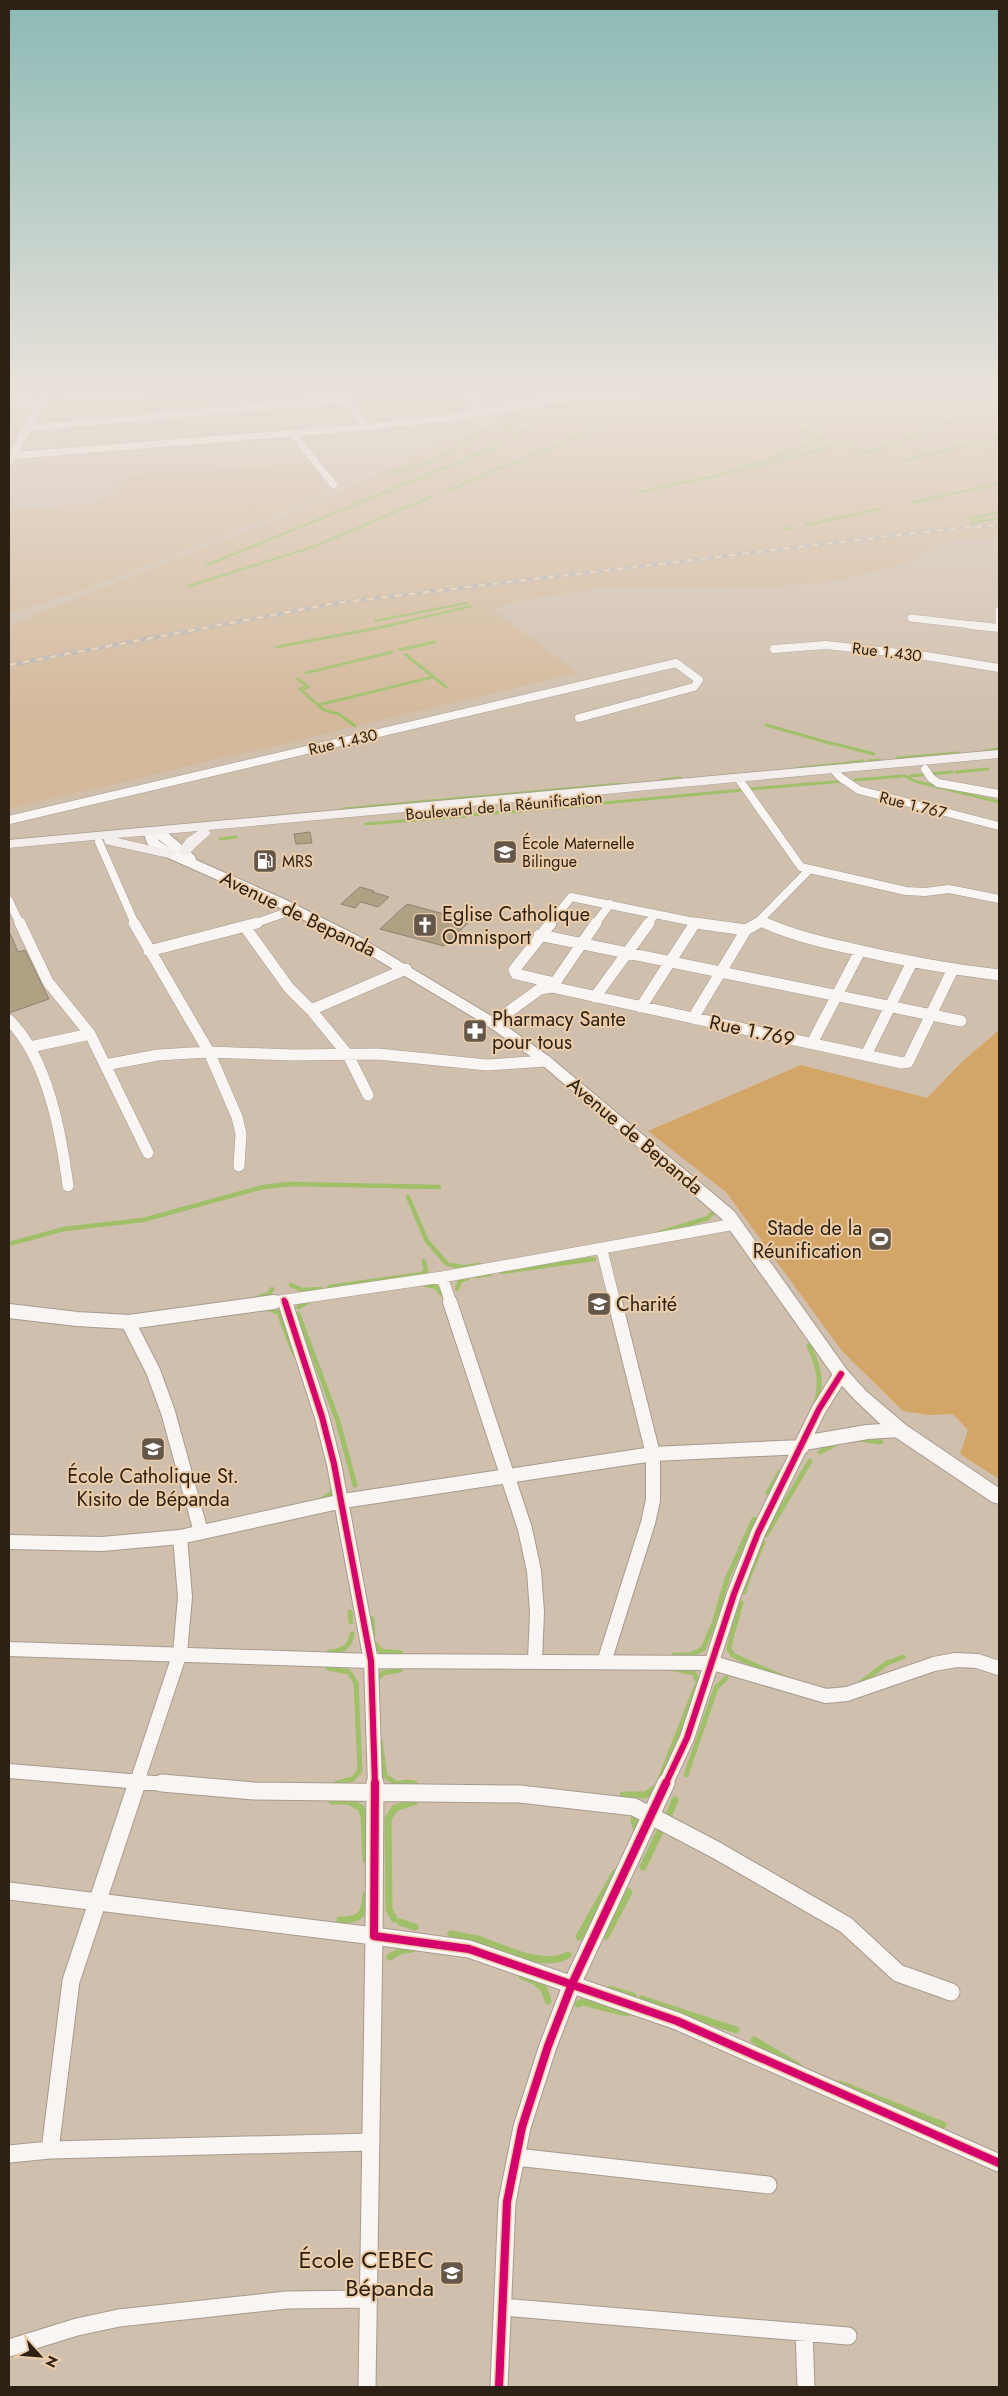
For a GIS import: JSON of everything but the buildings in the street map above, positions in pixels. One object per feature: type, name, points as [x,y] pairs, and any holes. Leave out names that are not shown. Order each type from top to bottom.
[{"type":"main road","points":[[837,773],[999,754]]},
{"type":"main road","name":"Boulevard de la Réunification","points":[[9,850],[104,842],[156,834],[204,832],[837,773],[926,769],[999,762]]},
{"type":"main road","points":[[9,844],[156,834],[740,782]]},
{"type":"main road","points":[[190,858],[192,841],[204,832]]},
{"type":"main road","name":"Avenue de Bepanda","points":[[156,834],[157,847],[169,854],[190,858]]},
{"type":"main road","name":"Avenue de Bepanda","points":[[156,834],[190,858],[296,909],[406,969],[493,1023],[546,1061],[711,1199],[735,1224],[841,1374],[860,1395],[899,1430],[999,1497]]},
{"type":"main road","points":[[104,842],[169,854]]},
{"type":"street","points":[[999,610],[999,623]]},
{"type":"street","points":[[911,618],[999,628]]},
{"type":"street","name":"Rue 1.430","points":[[774,649],[826,645],[926,656],[999,668]]},
{"type":"street","name":"Rue 1.430","points":[[9,820],[676,663],[699,680],[694,687],[579,718]]},
{"type":"street","points":[[926,769],[931,778],[938,783],[999,794]]},
{"type":"street","name":"Rue 1.767","points":[[837,773],[853,787],[867,793],[999,826]]},
{"type":"street","points":[[740,782],[801,867],[916,892],[948,889],[999,899]]},
{"type":"street","points":[[104,842],[128,913],[209,1052],[237,1117],[241,1134],[239,1166]]},
{"type":"street","name":"Rue 1.769","points":[[809,870],[761,921],[746,930],[693,1018],[902,1063],[908,1062],[932,1015]]},
{"type":"street","points":[[693,1018],[595,996],[514,972],[539,935],[568,898],[575,897],[695,923],[746,930]]},
{"type":"street","points":[[9,901],[48,982],[90,1034],[148,1153]]},
{"type":"street","points":[[493,1023],[540,989],[553,985],[580,944],[610,904]]},
{"type":"street","points":[[149,951],[245,927],[296,909]]},
{"type":"street","points":[[595,996],[654,914]]},
{"type":"street","points":[[761,921],[797,936],[860,951],[912,962],[999,975]]},
{"type":"street","points":[[641,1007],[695,923]]},
{"type":"street","points":[[245,927],[284,982],[311,1010],[348,1055],[368,1095]]},
{"type":"street","points":[[539,935],[961,1021]]},
{"type":"street","points":[[812,1043],[860,951]]},
{"type":"street","points":[[866,1055],[912,962]]},
{"type":"street","points":[[311,1010],[345,997],[406,969]]},
{"type":"street","points":[[932,1015],[953,969]]},
{"type":"street","points":[[9,1020],[22,1033],[30,1046],[40,1073],[63,1147],[68,1186]]},
{"type":"street","points":[[30,1046],[90,1034]]},
{"type":"street","points":[[105,1065],[158,1055],[209,1052],[393,1055],[487,1065],[546,1061]]},
{"type":"street","points":[[9,1311],[128,1322],[442,1277],[602,1250],[735,1224]]},
{"type":"street","points":[[602,1250],[653,1454],[653,1500],[648,1524],[604,1662]]},
{"type":"street","points":[[442,1277],[525,1529],[534,1571],[537,1612],[535,1661]]},
{"type":"street","points":[[284,1300],[322,1417],[343,1501],[371,1661],[375,1794],[367,2387]]},
{"type":"street","points":[[128,1322],[153,1371],[168,1412],[201,1532]]},
{"type":"street","points":[[499,2387],[507,2202],[522,2127],[548,2046],[572,1984],[687,1738],[734,1594],[758,1533],[803,1445],[819,1409],[841,1374]]},
{"type":"street","points":[[9,1542],[102,1544],[180,1537],[343,1501],[653,1454],[803,1445],[867,1432],[899,1430]]},
{"type":"street","points":[[50,2150],[72,1981],[180,1653],[185,1597],[180,1537]]},
{"type":"street","points":[[9,1649],[180,1653],[371,1661],[713,1663],[826,1696],[842,1696],[930,1665],[966,1660],[992,1664],[999,1668]]},
{"type":"street","points":[[9,1771],[254,1791],[375,1794],[520,1794],[611,1802],[634,1807],[652,1815],[846,1926],[898,1973],[951,1992]]},
{"type":"street","points":[[9,1890],[469,1949],[677,2021],[999,2163]]},
{"type":"street","points":[[9,2154],[50,2150],[371,2142]]},
{"type":"street","points":[[516,2157],[768,2185]]},
{"type":"street","points":[[9,2348],[78,2327],[119,2318],[286,2300],[368,2299]]},
{"type":"street","points":[[503,2307],[848,2336]]},
{"type":"street","points":[[804,2332],[806,2387]]},
{"type":"shaded area","points":[[90,503],[307,503],[83,590],[9,613],[9,509]]},
{"type":"shaded area","points":[[314,503],[999,503],[999,539],[952,540],[895,567],[829,582],[780,586],[604,588],[522,600],[492,609],[578,673],[9,809],[9,625]]},
{"type":"shaded area","name":"Stade de la Réunification","points":[[999,1030],[999,1479],[960,1454],[968,1430],[953,1414],[929,1415],[903,1411],[842,1351],[726,1192],[648,1131],[801,1065],[927,1098],[963,1061]]},
{"type":"waterway","points":[[207,565],[359,503]]},
{"type":"waterway","points":[[189,586],[313,547],[417,503]]},
{"type":"waterway","points":[[806,525],[880,509]]},
{"type":"waterway","points":[[970,519],[999,512]]},
{"type":"waterway","points":[[972,522],[999,518]]},
{"type":"waterway","points":[[785,529],[791,528]]},
{"type":"waterway","points":[[375,621],[467,603]]},
{"type":"waterway","points":[[387,626],[472,606]]},
{"type":"waterway","points":[[277,647],[393,625]]},
{"type":"waterway","points":[[399,650],[435,642]]},
{"type":"waterway","points":[[306,673],[392,652]]},
{"type":"waterway","points":[[405,654],[446,687]]},
{"type":"waterway","points":[[355,726],[339,714],[324,710],[318,705],[433,677]]},
{"type":"waterway","points":[[298,679],[308,687],[300,689],[317,704]]},
{"type":"waterway","points":[[766,725],[833,744]]},
{"type":"waterway","points":[[835,744],[874,754]]},
{"type":"waterway","points":[[984,751],[999,749]]},
{"type":"waterway","points":[[897,758],[958,753]]},
{"type":"waterway","points":[[868,761],[880,760]]},
{"type":"waterway","points":[[841,764],[863,761]]},
{"type":"waterway","points":[[798,768],[839,764]]},
{"type":"waterway","points":[[956,772],[988,769]]},
{"type":"waterway","points":[[910,776],[952,772]]},
{"type":"waterway","points":[[855,780],[902,776]]},
{"type":"waterway","points":[[905,776],[914,781],[999,802]]},
{"type":"waterway","points":[[661,780],[680,778]]},
{"type":"waterway","points":[[749,789],[845,781]]},
{"type":"waterway","points":[[476,797],[621,784]]},
{"type":"waterway","points":[[593,804],[743,790]]},
{"type":"waterway","points":[[343,809],[474,797]]},
{"type":"waterway","points":[[526,810],[590,805]]},
{"type":"waterway","points":[[510,812],[522,811]]},
{"type":"waterway","points":[[469,815],[505,812]]},
{"type":"waterway","points":[[366,824],[466,816]]},
{"type":"waterway","points":[[220,839],[236,837]]},
{"type":"waterway","points":[[9,1244],[64,1229],[143,1220],[263,1187],[290,1184],[439,1187]]},
{"type":"waterway","points":[[408,1197],[427,1241],[447,1264]]},
{"type":"waterway","points":[[659,1233],[708,1218],[713,1213],[712,1207]]},
{"type":"waterway","points":[[502,1272],[594,1259]]},
{"type":"waterway","points":[[329,1287],[422,1274],[426,1271],[424,1261]]},
{"type":"waterway","points":[[451,1265],[463,1267]]},
{"type":"waterway","points":[[466,1267],[479,1265]]},
{"type":"waterway","points":[[476,1276],[490,1274]]},
{"type":"waterway","points":[[457,1289],[460,1281],[468,1278]]},
{"type":"waterway","points":[[423,1284],[436,1287],[442,1295]]},
{"type":"waterway","points":[[291,1285],[302,1290],[321,1289]]},
{"type":"waterway","points":[[257,1298],[269,1294],[272,1289]]},
{"type":"waterway","points":[[299,1307],[307,1302]]},
{"type":"waterway","points":[[268,1308],[279,1313],[294,1353]]},
{"type":"waterway","points":[[298,1314],[337,1419]]},
{"type":"waterway","points":[[809,1346],[815,1360],[819,1381],[816,1403]]},
{"type":"waterway","points":[[338,1422],[355,1485]]},
{"type":"waterway","points":[[860,1439],[881,1442]]},
{"type":"waterway","points":[[820,1452],[835,1444]]},
{"type":"waterway","points":[[766,1535],[810,1461]]},
{"type":"waterway","points":[[768,1493],[780,1472]]},
{"type":"waterway","points":[[321,1500],[332,1493],[333,1487]]},
{"type":"waterway","points":[[715,1620],[727,1579],[754,1519]]},
{"type":"waterway","points":[[751,1571],[763,1542]]},
{"type":"waterway","points":[[744,1592],[750,1573]]},
{"type":"waterway","points":[[733,1631],[741,1603]]},
{"type":"waterway","points":[[350,1612],[351,1622]]},
{"type":"waterway","points":[[372,1619],[373,1635]]},
{"type":"waterway","points":[[674,1655],[690,1655],[703,1649],[714,1623]]},
{"type":"waterway","points":[[732,1633],[729,1649],[733,1655],[743,1660]]},
{"type":"waterway","points":[[329,1652],[345,1648],[352,1634]]},
{"type":"waterway","points":[[375,1644],[381,1651],[401,1653]]},
{"type":"waterway","points":[[858,1685],[887,1663],[903,1657]]},
{"type":"waterway","points":[[745,1661],[783,1677]]},
{"type":"waterway","points":[[328,1668],[349,1672],[356,1683],[360,1770],[353,1779],[337,1783]]},
{"type":"waterway","points":[[660,1779],[698,1682],[694,1673],[674,1669]]},
{"type":"waterway","points":[[376,1680],[383,1673],[400,1670]]},
{"type":"waterway","points":[[686,1775],[716,1688],[726,1678]]},
{"type":"waterway","points":[[380,1740],[385,1776],[396,1783],[414,1784],[405,1783]]},
{"type":"waterway","points":[[623,1795],[645,1795],[656,1788]]},
{"type":"waterway","points":[[667,1820],[675,1800]]},
{"type":"waterway","points":[[332,1801],[348,1801],[361,1808],[364,1817],[366,1860]]},
{"type":"waterway","points":[[394,1919],[389,1909],[388,1819],[395,1808],[414,1802]]},
{"type":"waterway","points":[[634,1820],[637,1831]]},
{"type":"waterway","points":[[643,1867],[661,1829]]},
{"type":"waterway","points":[[579,1937],[615,1873]]},
{"type":"waterway","points":[[606,1936],[629,1892]]},
{"type":"waterway","points":[[340,1920],[357,1918],[363,1912],[366,1895]]},
{"type":"waterway","points":[[400,1922],[415,1927]]},
{"type":"waterway","points":[[451,1934],[471,1938]]},
{"type":"waterway","points":[[475,1938],[509,1951],[535,1958],[547,1960],[558,1959],[568,1955]]},
{"type":"waterway","points":[[390,1957],[400,1951],[412,1949]]},
{"type":"waterway","points":[[522,1976],[534,1981]]},
{"type":"waterway","points":[[537,1983],[544,1989],[548,2001]]},
{"type":"waterway","points":[[610,1989],[633,1996]]},
{"type":"waterway","points":[[642,1999],[736,2030]]},
{"type":"waterway","points":[[578,2004],[583,2002],[597,2006]]},
{"type":"waterway","points":[[602,2007],[627,2013]]},
{"type":"waterway","points":[[754,2040],[798,2066]]},
{"type":"waterway","points":[[840,2084],[943,2125]]},
{"type":"railway","points":[[9,665],[336,603],[981,525]]},
{"type":"railway","points":[[974,528],[999,525]]},
{"type":"cycle path","points":[[284,1300],[322,1417],[334,1464],[371,1661],[375,1794],[374,1936],[469,1949],[677,2021],[999,2163]]},
{"type":"cycle path","points":[[499,2387],[507,2202],[522,2127],[548,2046],[572,1984],[687,1738],[734,1594],[758,1533],[819,1409],[841,1374]]},
{"type":"place","name":"École Maternelle Bilingue","points":[[505,852]]},
{"type":"place","name":"MRS","points":[[265,861]]},
{"type":"place","name":"Eglise Catholique Omnisport","points":[[425,925]]},
{"type":"place","name":"Pharmacy Sante pour tous","points":[[475,1031]]},
{"type":"place","name":"Stade de la Réunification","points":[[880,1239]]},
{"type":"place","name":"Charité","points":[[599,1304]]},
{"type":"place","name":"École Catholique St. Kisito de Bépanda","points":[[153,1449]]},
{"type":"place","name":"École CEBEC Bépanda","points":[[452,2273]]}]
